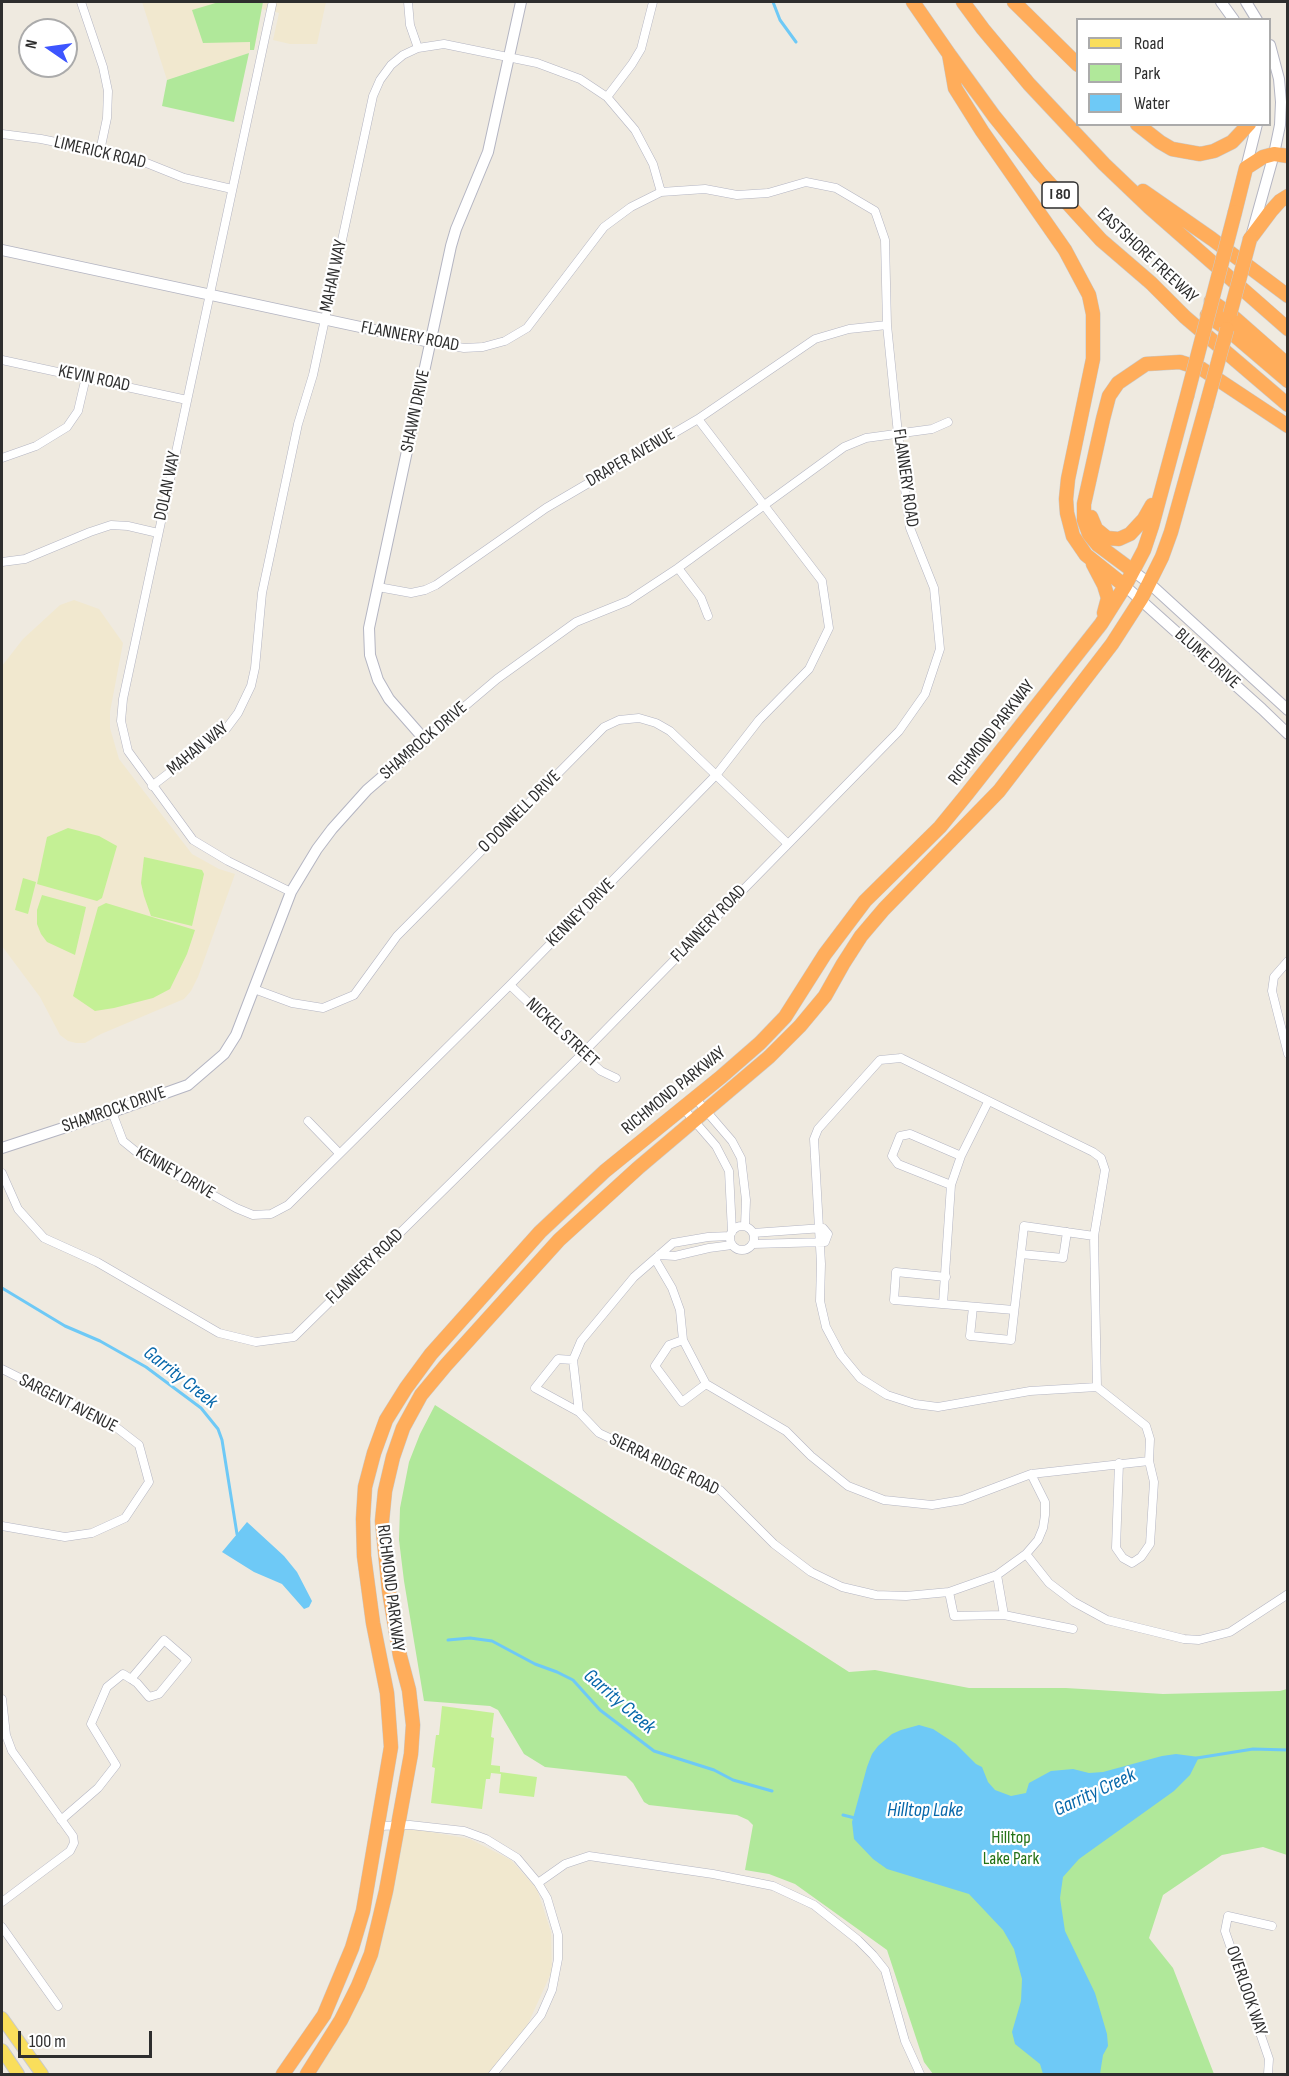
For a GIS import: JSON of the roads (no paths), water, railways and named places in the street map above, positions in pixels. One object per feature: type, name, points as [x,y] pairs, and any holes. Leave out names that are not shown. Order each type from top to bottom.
[{"type":"highway","name":"EASTSHORE FREEWAY","points":[[913,2],[949,54],[1040,173],[1101,240],[1151,283],[1185,317],[1245,366],[1287,405]]},
{"type":"highway","name":"EASTSHORE FREEWAY","points":[[963,2],[1029,84],[1104,164],[1149,207],[1287,328]]},
{"type":"highway","points":[[1014,2],[1076,64]]},
{"type":"highway","points":[[949,54],[955,88],[982,131],[1065,250],[1089,295],[1093,314],[1093,359],[1066,499],[1073,536],[1092,562],[1108,598],[1101,624]]},
{"type":"highway","points":[[1140,126],[1172,149],[1200,154],[1214,151],[1232,142],[1247,126]]},
{"type":"highway","points":[[1246,168],[1263,157],[1281,155]]},
{"type":"highway","points":[[1104,164],[1212,239],[1287,296]]},
{"type":"highway","name":"RICHMOND PARKWAY","points":[[283,2074],[324,2015],[348,1959],[363,1911],[391,1747],[390,1718],[364,1556],[363,1519],[365,1487],[386,1420],[431,1354],[540,1232],[605,1171],[760,1043],[785,1017],[825,954],[858,910],[940,827],[1101,624],[1144,550],[1164,485],[1246,168]]},
{"type":"highway","points":[[1250,239],[1270,212],[1287,196]]},
{"type":"highway","name":"RICHMOND PARKWAY","points":[[308,2074],[341,2020],[371,1954],[385,1899],[411,1754],[413,1725],[409,1690],[400,1656],[389,1591],[382,1521],[385,1491],[403,1428],[421,1395],[559,1240],[638,1168],[769,1057],[800,1026],[825,996],[843,964],[876,918],[999,791],[1112,644],[1149,584],[1171,532],[1250,239]]},
{"type":"highway","points":[[1211,300],[1287,365]]},
{"type":"highway","points":[[1207,315],[1227,329],[1287,381]]},
{"type":"highway","points":[[1133,571],[1098,545],[1089,534],[1084,520],[1084,504],[1109,396],[1119,383],[1146,364],[1180,362],[1202,369],[1287,426]]},
{"type":"highway","points":[[1087,492],[1091,519],[1096,529],[1107,538],[1119,539],[1130,534],[1144,519],[1164,485]]},
{"type":"highway","points":[[1092,562],[1125,586]]},
{"type":"main road","points":[[2,2018],[42,2074]]},
{"type":"main road","points":[[2,2050],[18,2074]]},
{"type":"street","points":[[81,2],[104,67],[108,91],[107,118],[100,151]]},
{"type":"street","points":[[408,2],[409,18],[418,48]]},
{"type":"street","name":"SHAWN DRIVE","points":[[425,740],[389,699],[378,680],[371,662],[369,628],[453,238],[488,152],[521,2]]},
{"type":"street","points":[[607,97],[641,49],[653,2]]},
{"type":"street","points":[[1221,2],[1233,18]]},
{"type":"street","points":[[1246,2],[1256,18]]},
{"type":"street","name":"DOLAN WAY","points":[[272,4],[121,713],[122,729],[128,751],[186,832],[201,846],[291,892]]},
{"type":"street","name":"MAHAN WAY","points":[[152,786],[226,729],[238,713],[251,686],[255,668],[262,593],[298,424],[313,375],[373,96],[380,80],[391,65],[403,55],[418,48],[436,44],[452,45],[552,68],[580,79],[607,97],[626,118],[643,143],[653,164],[661,192]]},
{"type":"street","points":[[1250,239],[1281,155],[1279,79],[1271,52]]},
{"type":"street","points":[[1246,168],[1256,126]]},
{"type":"street","name":"LIMERICK ROAD","points":[[2,134],[40,139],[142,161],[184,178],[232,189]]},
{"type":"street","name":"FLANNERY ROAD","points":[[2,250],[430,342],[464,348],[483,347],[505,341],[527,328],[604,227],[631,207],[661,192],[705,189],[737,195],[768,193],[806,182],[836,188],[875,211],[885,240],[887,325],[910,528],[934,588],[940,649],[925,694],[899,731],[582,1054],[294,1337],[256,1342],[219,1333],[126,1278],[44,1238],[18,1209],[2,1173]]},
{"type":"street","name":"DRAPER AVENUE","points":[[378,587],[411,593],[436,585],[546,508],[698,419],[815,339],[849,329],[887,325]]},
{"type":"street","name":"KEVIN ROAD","points":[[2,360],[186,400]]},
{"type":"street","points":[[2,458],[36,446],[67,427],[78,411],[86,377]]},
{"type":"street","name":"KENNEY DRIVE","points":[[112,1113],[123,1141],[139,1154],[236,1208],[254,1215],[271,1214],[288,1205],[510,985],[717,774],[759,720],[809,669],[829,628],[822,581],[698,419]]},
{"type":"street","name":"SHAMROCK DRIVE","points":[[2,1149],[112,1113],[188,1084],[224,1054],[236,1035],[291,892],[317,849],[367,790],[497,679],[576,622],[628,602],[765,506],[844,447],[866,438],[932,429],[948,422]]},
{"type":"street","points":[[2,562],[25,559],[111,525],[122,525],[158,533]]},
{"type":"street","points":[[678,568],[700,598],[708,616]]},
{"type":"street","name":"BLUME DRIVE","points":[[1133,571],[1287,710]]},
{"type":"street","name":"BLUME DRIVE","points":[[1125,586],[1287,734]]},
{"type":"street","name":"O DONNELL DRIVE","points":[[254,989],[292,1003],[322,1008],[354,995],[397,936],[604,727],[619,720],[639,718],[656,723],[670,731],[788,844]]},
{"type":"street","points":[[1287,960],[1274,977],[1272,991],[1287,1054]]},
{"type":"street","name":"NICKEL STREET","points":[[510,985],[601,1071],[616,1078]]},
{"type":"street","points":[[1097,1387],[1094,1236],[1105,1170],[1101,1158],[901,1058],[880,1060],[818,1129],[814,1139],[821,1264],[820,1301],[826,1327],[841,1355],[860,1378],[887,1395],[915,1404],[938,1407],[1030,1391],[1097,1387],[1146,1426],[1150,1438],[1149,1461],[1154,1482],[1150,1544],[1142,1557],[1132,1563],[1123,1558],[1116,1548],[1119,1463]]},
{"type":"street","points":[[695,1098],[732,1141],[741,1158],[746,1200],[746,1227]]},
{"type":"street","points":[[944,1304],[951,1185],[961,1156],[988,1102]]},
{"type":"street","points":[[683,1108],[716,1146],[729,1171],[732,1245]]},
{"type":"street","points":[[308,1121],[339,1154]]},
{"type":"street","points":[[951,1185],[898,1164],[892,1156],[900,1136],[910,1134],[961,1156]]},
{"type":"street","points":[[973,1307],[970,1336],[1011,1340],[1024,1226],[1094,1236]]},
{"type":"street","points":[[579,1412],[573,1360],[581,1341],[634,1277],[673,1243],[731,1234],[738,1227],[746,1227],[753,1233],[818,1228]]},
{"type":"street","points":[[783,1231],[783,1243]]},
{"type":"street","points":[[1021,1254],[1063,1258],[1067,1232]]},
{"type":"street","points":[[657,1257],[675,1256],[732,1245],[742,1251],[753,1244],[753,1233]]},
{"type":"street","points":[[753,1244],[819,1242]]},
{"type":"street","points":[[657,1257],[680,1310],[683,1340],[706,1384],[786,1431],[811,1456],[848,1485],[884,1500],[932,1505],[962,1500],[1031,1474],[1149,1461]]},
{"type":"street","points":[[946,1276],[896,1272],[894,1300],[1014,1310]]},
{"type":"street","points":[[683,1340],[669,1345],[655,1366],[682,1402],[706,1384]]},
{"type":"street","name":"SIERRA RIDGE ROAD","points":[[573,1360],[558,1359],[535,1388],[579,1412],[600,1433],[720,1490],[774,1544],[811,1572],[842,1587],[876,1595],[906,1596],[949,1592],[997,1575],[1026,1554],[1038,1540],[1043,1528],[1045,1502],[1031,1474]]},
{"type":"street","name":"SARGENT AVENUE","points":[[2,1369],[112,1424],[139,1445],[149,1482],[125,1518],[92,1533],[65,1537],[2,1526]]},
{"type":"street","points":[[1026,1554],[1049,1583],[1074,1602],[1107,1620],[1185,1639],[1198,1640],[1230,1632],[1287,1594]]},
{"type":"street","points":[[997,1575],[1004,1615]]},
{"type":"street","points":[[949,1592],[954,1616],[1004,1615],[1073,1629]]},
{"type":"street","points":[[62,1820],[98,1788],[116,1765],[91,1724],[107,1687],[123,1674],[149,1697],[159,1694],[187,1660],[164,1640],[131,1679]]},
{"type":"street","points":[[2,1699],[6,1735],[12,1751],[73,1836],[73,1847],[2,1902]]},
{"type":"street","points":[[378,1826],[399,1824],[464,1831],[486,1839],[517,1858],[538,1883],[550,1905],[558,1935],[558,1959],[552,1990],[541,2015],[493,2074]]},
{"type":"street","points":[[538,1883],[565,1864],[589,1856],[713,1874],[764,1884],[814,1905],[858,1940],[885,1970],[905,2041],[920,2074]]},
{"type":"street","name":"OVERLOOK WAY","points":[[1268,2074],[1269,2059],[1225,1931],[1228,1916],[1272,1926]]},
{"type":"street","points":[[2,1927],[58,2006]]},
{"type":"water","points":[[247,1522],[284,1556],[297,1572],[312,1601],[309,1607],[304,1609],[282,1584],[254,1572],[222,1552]]},
{"type":"water","name":"Hilltop Lake","points":[[919,1725],[933,1729],[956,1744],[982,1767],[988,1782],[995,1790],[1011,1796],[1026,1793],[1029,1783],[1051,1771],[1073,1769],[1089,1773],[1103,1772],[1162,1756],[1176,1754],[1199,1757],[1190,1775],[1174,1791],[1079,1859],[1063,1877],[1060,1898],[1065,1931],[1095,1993],[1107,2034],[1108,2046],[1103,2055],[1100,2074],[1043,2074],[1040,2064],[1015,2044],[1012,2032],[1021,2001],[1022,1979],[1014,1949],[1003,1930],[969,1894],[887,1869],[873,1859],[854,1839],[852,1822],[872,1754],[892,1734]]},
{"type":"waterway","points":[[773,2],[780,20],[796,42]]},
{"type":"waterway","name":"Garrity Creek","points":[[2,1288],[65,1326],[100,1341],[146,1367],[201,1408],[218,1429],[222,1440],[239,1536]]},
{"type":"waterway","name":"Garrity Creek","points":[[448,1640],[470,1638],[492,1641],[535,1664],[573,1680],[600,1710],[654,1751],[714,1770],[733,1780],[772,1791]]},
{"type":"waterway","name":"Garrity Creek","points":[[1197,1758],[1253,1749],[1288,1750]]},
{"type":"waterway","name":"Garrity Creek","points":[[843,1815],[855,1818]]},
{"type":"park label","name":"Hilltop Lake Park","points":[[1011,1848]]}]
